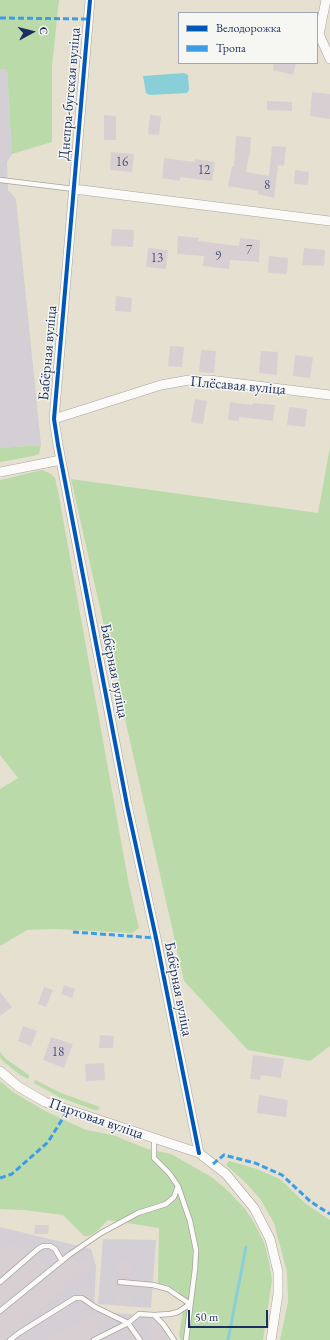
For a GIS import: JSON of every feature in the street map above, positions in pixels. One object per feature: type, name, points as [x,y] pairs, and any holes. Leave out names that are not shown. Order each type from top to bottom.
[{"type":"street","name":"Днепра-бугская вуліца","points":[[74,189],[90,0]]},
{"type":"street","points":[[326,0],[319,34],[330,58]]},
{"type":"street","points":[[74,189],[330,221]]},
{"type":"street","name":"Бабёрная вуліца","points":[[74,189],[54,419],[127,805],[156,938],[199,1153]]},
{"type":"street","name":"Плёсавая вуліца","points":[[54,419],[161,385],[189,380],[209,380],[330,395]]},
{"type":"street","points":[[0,472],[61,460]]},
{"type":"street","name":"Партовая вуліца","points":[[0,1071],[19,1087],[45,1102],[199,1153],[226,1174],[254,1208],[270,1238],[278,1272],[278,1294],[271,1340]]},
{"type":"lane","points":[[0,180],[74,189]]},
{"type":"lane","points":[[154,1139],[154,1158],[169,1173],[178,1186],[190,1221],[196,1250],[186,1340]]},
{"type":"lane","points":[[0,1311],[62,1260],[101,1233],[138,1213],[166,1204],[174,1197],[178,1186]]},
{"type":"lane","points":[[0,1282],[43,1246],[55,1248],[62,1260]]},
{"type":"lane","points":[[120,1282],[153,1285],[168,1289],[190,1304]]},
{"type":"lane","points":[[10,1340],[74,1298],[82,1298],[95,1307],[128,1323],[140,1340]]},
{"type":"lane","points":[[94,1340],[128,1323],[139,1314],[170,1314],[178,1312],[190,1304]]},
{"type":"lane","points":[[154,1315],[163,1324],[174,1340]]},
{"type":"shaded area","points":[[0,69],[7,70],[12,154],[7,162],[8,190],[16,199],[41,445],[0,448]]},
{"type":"shaded area","points":[[0,1227],[91,1249],[96,1266],[94,1311],[158,1317],[169,1340],[0,1340]]},
{"type":"shaded area","points":[[103,1239],[156,1240],[151,1308],[98,1304]]},
{"type":"green space","points":[[0,0],[59,0],[52,66],[52,142],[12,154],[7,70],[0,69]]},
{"type":"green space","points":[[41,445],[39,454],[0,462],[0,448]]},
{"type":"green space","points":[[330,447],[330,1046],[310,1061],[248,1050],[184,981],[71,479],[318,513]]},
{"type":"green space","points":[[42,470],[51,474],[55,478],[58,491],[129,885],[139,928],[132,933],[55,929],[27,930],[0,946],[0,789],[18,778],[0,755],[0,480]]},
{"type":"green space","points":[[0,1052],[6,1059],[29,1075],[29,1078],[28,1079],[20,1075],[3,1061],[0,1058]]},
{"type":"green space","points":[[35,1080],[61,1093],[100,1107],[98,1110],[94,1110],[59,1097],[34,1083]]},
{"type":"green space","points":[[0,1081],[13,1092],[47,1112],[86,1130],[113,1135],[147,1149],[171,1154],[213,1178],[228,1191],[245,1209],[253,1221],[264,1242],[269,1262],[272,1280],[263,1340],[181,1340],[179,1336],[184,1303],[178,1291],[167,1285],[158,1283],[159,1228],[108,1220],[96,1232],[89,1236],[84,1236],[63,1215],[24,1210],[0,1209]]},
{"type":"green space","points":[[229,1161],[257,1169],[280,1179],[306,1204],[330,1220],[330,1340],[280,1340],[288,1302],[287,1272],[274,1223],[261,1200],[247,1184],[226,1165]]},
{"type":"water","points":[[184,73],[188,75],[189,90],[187,93],[150,95],[146,93],[143,76]]},
{"type":"building","points":[[274,64],[296,64],[293,75],[273,70]]},
{"type":"building","points":[[312,92],[330,94],[330,119],[310,116]]},
{"type":"building","points":[[267,101],[292,102],[292,111],[267,110]]},
{"type":"building","points":[[104,115],[116,116],[116,140],[104,140]]},
{"type":"building","points":[[150,115],[161,116],[159,135],[148,134]]},
{"type":"building","points":[[236,136],[251,137],[250,155],[246,172],[269,176],[272,146],[286,147],[284,166],[278,165],[274,198],[258,194],[258,191],[228,186],[232,166],[234,166]]},
{"type":"building","points":[[111,152],[134,154],[132,172],[110,170]]},
{"type":"building","points":[[164,158],[194,162],[195,159],[215,162],[212,181],[180,177],[180,181],[162,178]]},
{"type":"building","points":[[295,170],[309,172],[308,185],[294,184]]},
{"type":"building","points":[[112,229],[134,230],[133,247],[111,246]]},
{"type":"building","points":[[178,236],[199,238],[198,241],[239,246],[240,238],[260,240],[259,262],[230,260],[229,269],[203,266],[204,256],[177,254]]},
{"type":"building","points":[[148,248],[168,250],[166,269],[146,267]]},
{"type":"building","points":[[304,248],[325,250],[324,266],[302,265]]},
{"type":"building","points":[[269,256],[288,258],[287,274],[268,273]]},
{"type":"building","points":[[116,296],[132,298],[131,312],[115,311]]},
{"type":"building","points":[[170,346],[184,347],[182,367],[168,366]]},
{"type":"building","points":[[201,350],[216,351],[214,373],[199,372]]},
{"type":"building","points":[[261,351],[278,352],[277,375],[259,373]]},
{"type":"building","points":[[295,355],[313,357],[310,378],[293,376]]},
{"type":"building","points":[[195,399],[207,401],[203,424],[191,422]]},
{"type":"building","points":[[230,402],[252,405],[253,403],[275,405],[273,421],[239,417],[239,421],[228,420]]},
{"type":"building","points":[[289,407],[307,409],[305,427],[287,425]]},
{"type":"building","points":[[64,985],[75,989],[72,998],[61,994]]},
{"type":"building","points":[[44,987],[53,990],[46,1007],[38,1004]]},
{"type":"building","points":[[0,992],[12,1007],[0,1016]]},
{"type":"building","points":[[23,1026],[37,1031],[31,1046],[18,1041]]},
{"type":"building","points":[[100,1035],[114,1036],[113,1048],[99,1048]]},
{"type":"building","points":[[51,1037],[73,1044],[64,1068],[43,1060]]},
{"type":"building","points":[[253,1055],[284,1059],[281,1078],[261,1075],[260,1080],[250,1079]]},
{"type":"building","points":[[104,1063],[105,1080],[86,1081],[85,1064]]},
{"type":"building","points":[[259,1095],[288,1100],[286,1117],[257,1113]]},
{"type":"building","points":[[35,1225],[49,1225],[48,1234],[34,1234]]},
{"type":"building","points":[[20,1245],[26,1254],[0,1277],[0,1250],[4,1246]]},
{"type":"building","points":[[73,1257],[78,1264],[86,1257],[93,1265],[4,1340],[0,1340],[0,1315]]},
{"type":"building","points":[[39,1259],[46,1268],[0,1306],[0,1286],[31,1260],[34,1264]]},
{"type":"building","points":[[124,1259],[130,1262],[133,1268],[130,1274],[124,1277],[118,1274],[115,1268],[118,1262]]},
{"type":"building","points":[[117,1297],[132,1298],[132,1307],[117,1305]]},
{"type":"building","points":[[94,1315],[102,1332],[92,1337],[90,1340],[44,1340]]},
{"type":"building","points":[[154,1320],[160,1326],[166,1340],[153,1340],[145,1324]]},
{"type":"waterway","points":[[228,1340],[246,1247]]},
{"type":"marked path","points":[[0,18],[89,19]]},
{"type":"marked path","points":[[73,932],[156,938]]},
{"type":"marked path","points":[[0,1178],[12,1174],[48,1142],[68,1110]]},
{"type":"marked path","points":[[213,1164],[224,1155],[255,1163],[282,1175],[311,1202],[330,1214]]},
{"type":"cycle path","points":[[90,0],[54,419],[127,805],[156,938],[199,1153]]}]
